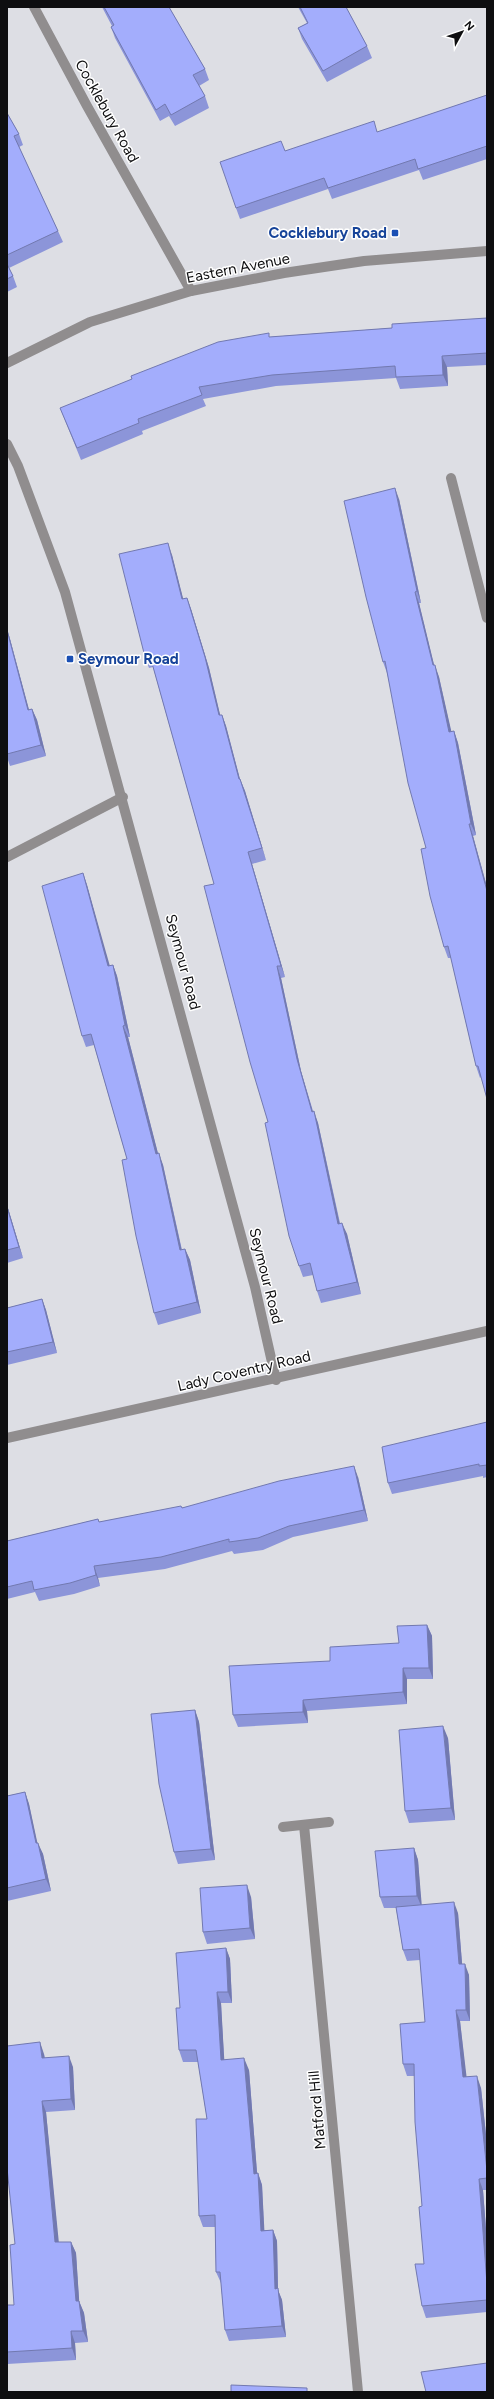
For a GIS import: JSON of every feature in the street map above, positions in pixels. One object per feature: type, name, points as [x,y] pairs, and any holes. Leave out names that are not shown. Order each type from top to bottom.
[{"type":"street","name":"Cocklebury Road","points":[[34,7],[86,106],[191,291]]},
{"type":"street","name":"Eastern Avenue","points":[[7,363],[90,322],[191,291],[284,272],[364,262],[487,251]]},
{"type":"street","name":"Seymour Road","points":[[7,444],[18,466],[61,577],[123,797],[253,1279],[276,1380]]},
{"type":"street","points":[[451,478],[487,618]]},
{"type":"street","points":[[7,856],[123,797]]},
{"type":"street","name":"Lady Coventry Road","points":[[7,1438],[276,1380],[487,1332]]},
{"type":"street","points":[[283,1827],[329,1822]]},
{"type":"street","name":"Matford Hill","points":[[304,1825],[358,2392]]},
{"type":"building","points":[[104,7],[169,7],[205,69],[193,75],[205,96],[171,115],[165,104],[156,110],[111,27],[114,25]]},
{"type":"building","points":[[300,7],[346,7],[367,46],[323,71],[298,28],[308,23]]},
{"type":"building","points":[[487,95],[487,146],[418,169],[415,159],[328,188],[324,178],[236,208],[220,162],[281,141],[285,151],[374,121],[377,132]]},
{"type":"building","points":[[7,113],[19,134],[14,136],[58,231],[7,255]]},
{"type":"building","points":[[7,264],[13,276],[7,279]]},
{"type":"building","points":[[487,318],[487,353],[442,356],[443,375],[396,377],[395,366],[272,375],[199,387],[202,395],[138,419],[139,423],[77,448],[60,408],[132,379],[131,376],[218,342],[269,333],[269,337],[392,328],[392,324]]},
{"type":"building","points":[[395,488],[417,591],[415,592],[433,665],[435,665],[449,732],[454,731],[471,824],[469,824],[487,891],[487,1099],[478,1066],[476,1066],[448,946],[444,947],[430,896],[421,849],[426,848],[408,783],[385,661],[383,662],[366,597],[344,501]]},
{"type":"building","points":[[168,543],[182,599],[187,598],[205,657],[219,715],[222,715],[239,779],[262,848],[248,852],[281,966],[277,966],[297,1059],[312,1112],[314,1111],[338,1224],[342,1223],[357,1282],[317,1291],[310,1263],[299,1266],[289,1236],[265,1123],[268,1122],[250,1062],[204,886],[214,884],[150,656],[145,657],[119,554]]},
{"type":"building","points":[[7,630],[28,710],[32,709],[41,745],[7,754]]},
{"type":"building","points":[[83,873],[108,966],[113,965],[125,1025],[123,1026],[156,1154],[159,1153],[180,1250],[185,1249],[197,1302],[154,1313],[136,1236],[122,1160],[127,1159],[91,1034],[82,1036],[42,886]]},
{"type":"building","points":[[7,1207],[19,1247],[7,1250]]},
{"type":"building","points":[[42,1299],[53,1342],[7,1352],[7,1308]]},
{"type":"building","points":[[487,1422],[487,1465],[479,1466],[479,1464],[388,1483],[382,1447]]},
{"type":"building","points":[[354,1466],[364,1510],[289,1526],[258,1538],[229,1542],[229,1539],[161,1557],[94,1566],[96,1575],[70,1583],[34,1590],[32,1581],[7,1587],[7,1541],[98,1519],[99,1522],[181,1506],[182,1508],[279,1481]]},
{"type":"building","points":[[427,1625],[429,1668],[403,1668],[403,1692],[303,1700],[303,1712],[233,1715],[229,1666],[330,1661],[330,1647],[399,1643],[397,1626]]},
{"type":"building","points":[[195,1710],[211,1849],[174,1852],[159,1784],[151,1714]]},
{"type":"building","points":[[443,1726],[451,1808],[405,1811],[399,1730]]},
{"type":"building","points":[[25,1792],[36,1843],[38,1843],[46,1879],[7,1888],[7,1796]]},
{"type":"building","points":[[414,1848],[417,1896],[380,1897],[375,1851]]},
{"type":"building","points":[[247,1885],[250,1928],[203,1932],[200,1888]]},
{"type":"building","points":[[454,1902],[459,1964],[465,1964],[466,2010],[456,2010],[463,2077],[477,2076],[487,2171],[487,2178],[479,2179],[487,2300],[422,2306],[415,2264],[424,2264],[419,2207],[422,2206],[415,2122],[414,2064],[403,2064],[400,2024],[425,2022],[419,1949],[403,1950],[396,1907]]},
{"type":"building","points":[[226,1948],[228,1992],[217,1992],[221,2060],[244,2058],[254,2174],[258,2173],[261,2231],[273,2230],[275,2289],[278,2288],[282,2326],[225,2330],[220,2272],[216,2272],[215,2215],[199,2216],[196,2119],[207,2119],[196,2050],[179,2050],[176,2008],[180,2008],[176,1953]]},
{"type":"building","points":[[40,2042],[42,2058],[69,2056],[71,2099],[42,2101],[55,2242],[71,2242],[76,2301],[79,2301],[83,2331],[71,2331],[72,2348],[7,2352],[7,2305],[14,2305],[10,2245],[15,2244],[7,2168],[7,2046]]},
{"type":"building","points":[[487,2363],[487,2392],[426,2392],[421,2372]]},
{"type":"building","points":[[231,2385],[307,2388],[307,2392],[231,2392]]},
{"type":"place","name":"Cocklebury Road","points":[[395,233]]},
{"type":"place","name":"Seymour Road","points":[[70,659]]}]
